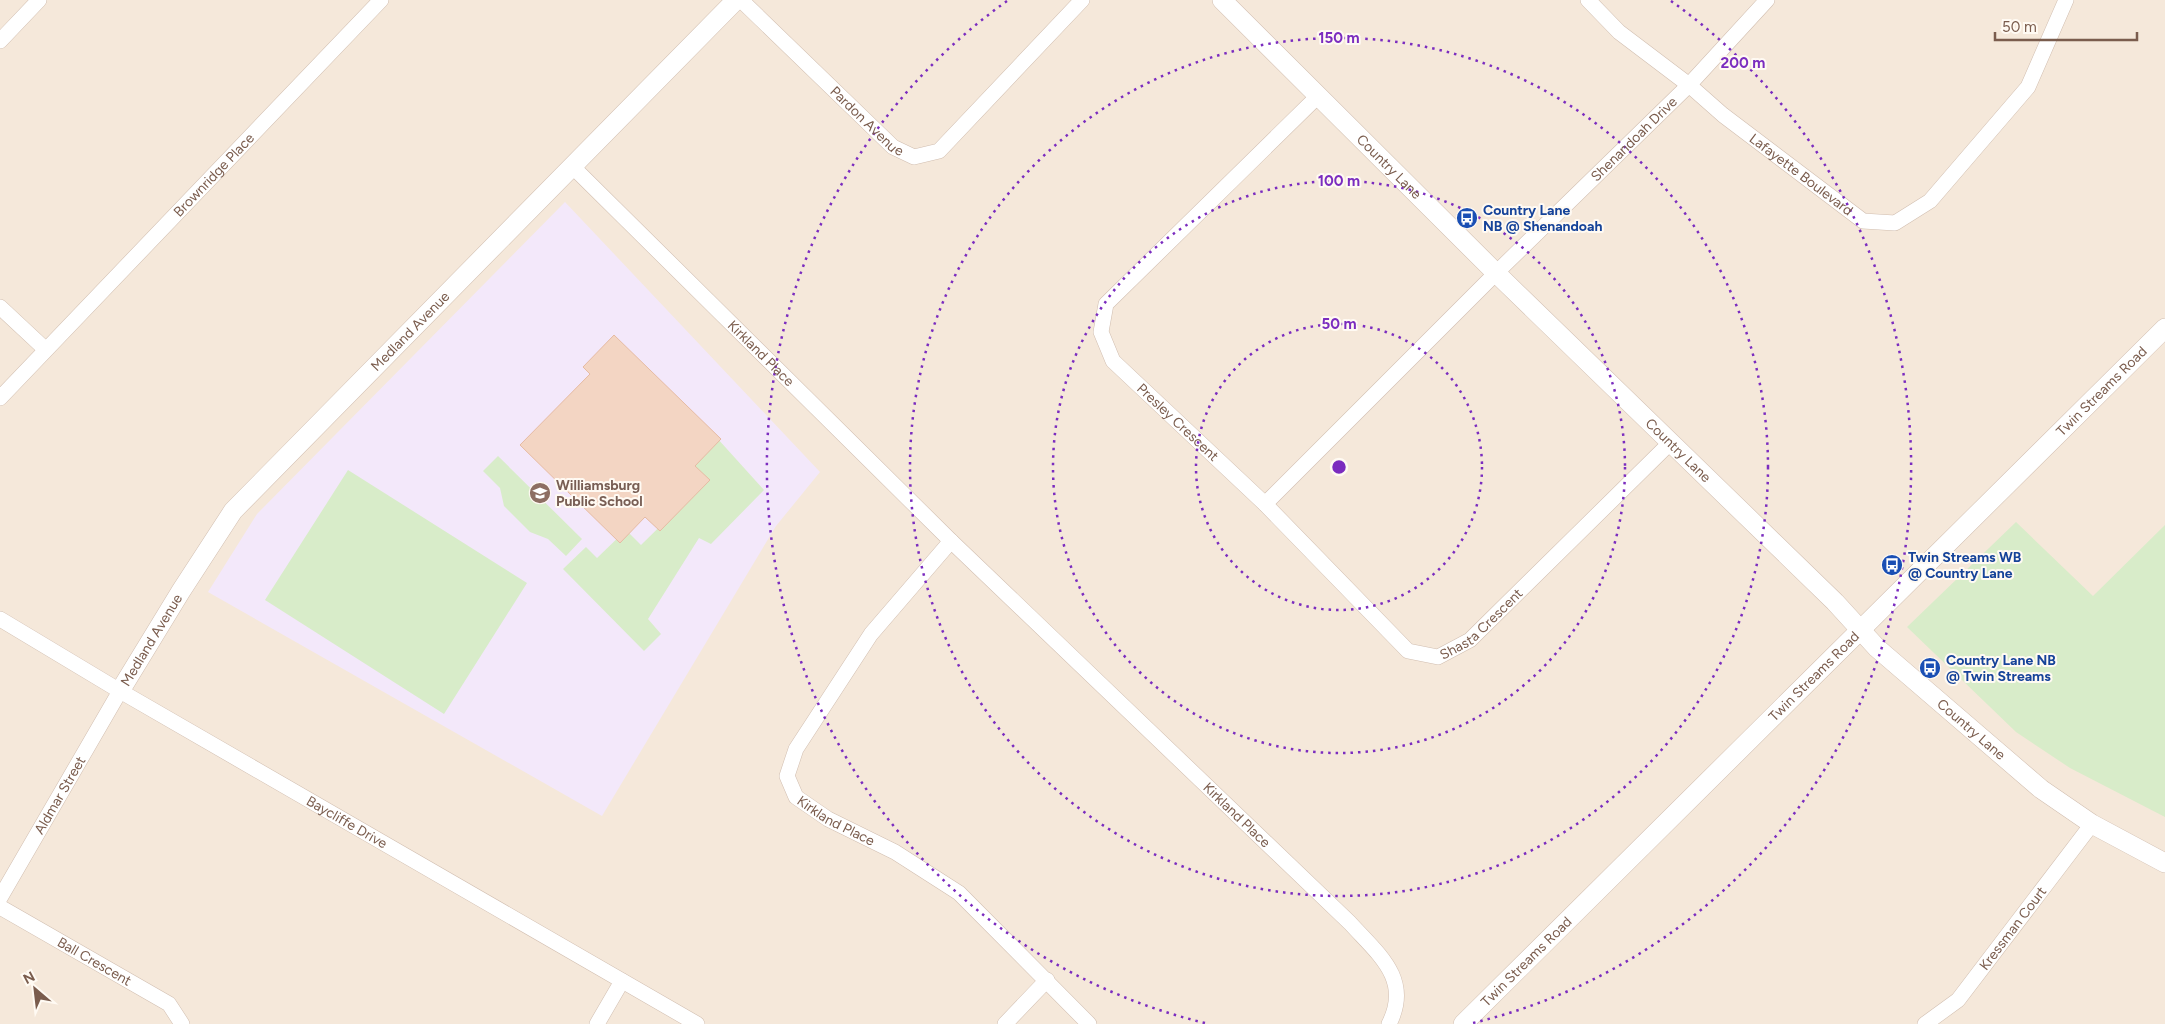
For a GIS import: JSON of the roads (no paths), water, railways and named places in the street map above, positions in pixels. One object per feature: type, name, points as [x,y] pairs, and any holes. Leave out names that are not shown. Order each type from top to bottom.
[{"type":"street","points":[[0,41],[39,0]]},
{"type":"street","name":"Brownridge Place","points":[[0,398],[381,0]]},
{"type":"street","name":"Medland Avenue","points":[[120,691],[181,591],[233,511],[736,0]]},
{"type":"street","name":"Pardon Avenue","points":[[741,0],[893,147],[914,157],[939,151],[1082,0]]},
{"type":"street","name":"Country Lane","points":[[1222,0],[1496,273],[1835,602],[1876,648],[2041,789],[2092,824],[2165,863]]},
{"type":"street","name":"Lafayette Boulevard","points":[[1588,0],[1619,32],[1689,85],[1722,115],[1863,221],[1895,223],[1930,200],[2028,87],[2066,0]]},
{"type":"street","name":"Shenandoah Drive","points":[[1496,273],[1689,85],[1767,0]]},
{"type":"street","name":"Presley Crescent","points":[[1265,504],[1114,361],[1101,332],[1106,304],[1318,96]]},
{"type":"street","name":"Kirkland Place","points":[[572,166],[951,541],[1350,923],[1388,965],[1395,979],[1396,1010],[1389,1024]]},
{"type":"street","points":[[1265,504],[1496,273]]},
{"type":"street","points":[[0,307],[45,349]]},
{"type":"street","name":"Twin Streams Road","points":[[1463,1024],[2165,328]]},
{"type":"street","name":"Shasta Crescent","points":[[1265,504],[1408,651],[1438,657],[1470,640],[1670,443]]},
{"type":"street","name":"Kirkland Place","points":[[951,541],[871,634],[796,749],[787,776],[796,797],[828,819],[895,852],[959,894],[1089,1024]]},
{"type":"street","name":"Baycliffe Drive","points":[[0,619],[120,691],[697,1024]]},
{"type":"street","name":"Aldmar Street","points":[[0,898],[120,691]]},
{"type":"street","name":"Kressman Court","points":[[1925,1024],[1958,1000],[2092,824]]},
{"type":"street","name":"Ball Crescent","points":[[0,907],[169,1004],[182,1024]]},
{"type":"street","points":[[1005,1024],[1047,980]]},
{"type":"street","points":[[597,1024],[622,981]]},
{"type":"place","name":"Country Lane NB @ Shenandoah","points":[[1467,218]]},
{"type":"place","name":"Williamsburg Public School","points":[[540,493]]},
{"type":"place","name":"Twin Streams WB @ Country Lane","points":[[1892,565]]},
{"type":"place","name":"Country Lane NB @ Twin Streams","points":[[1930,668]]}]
